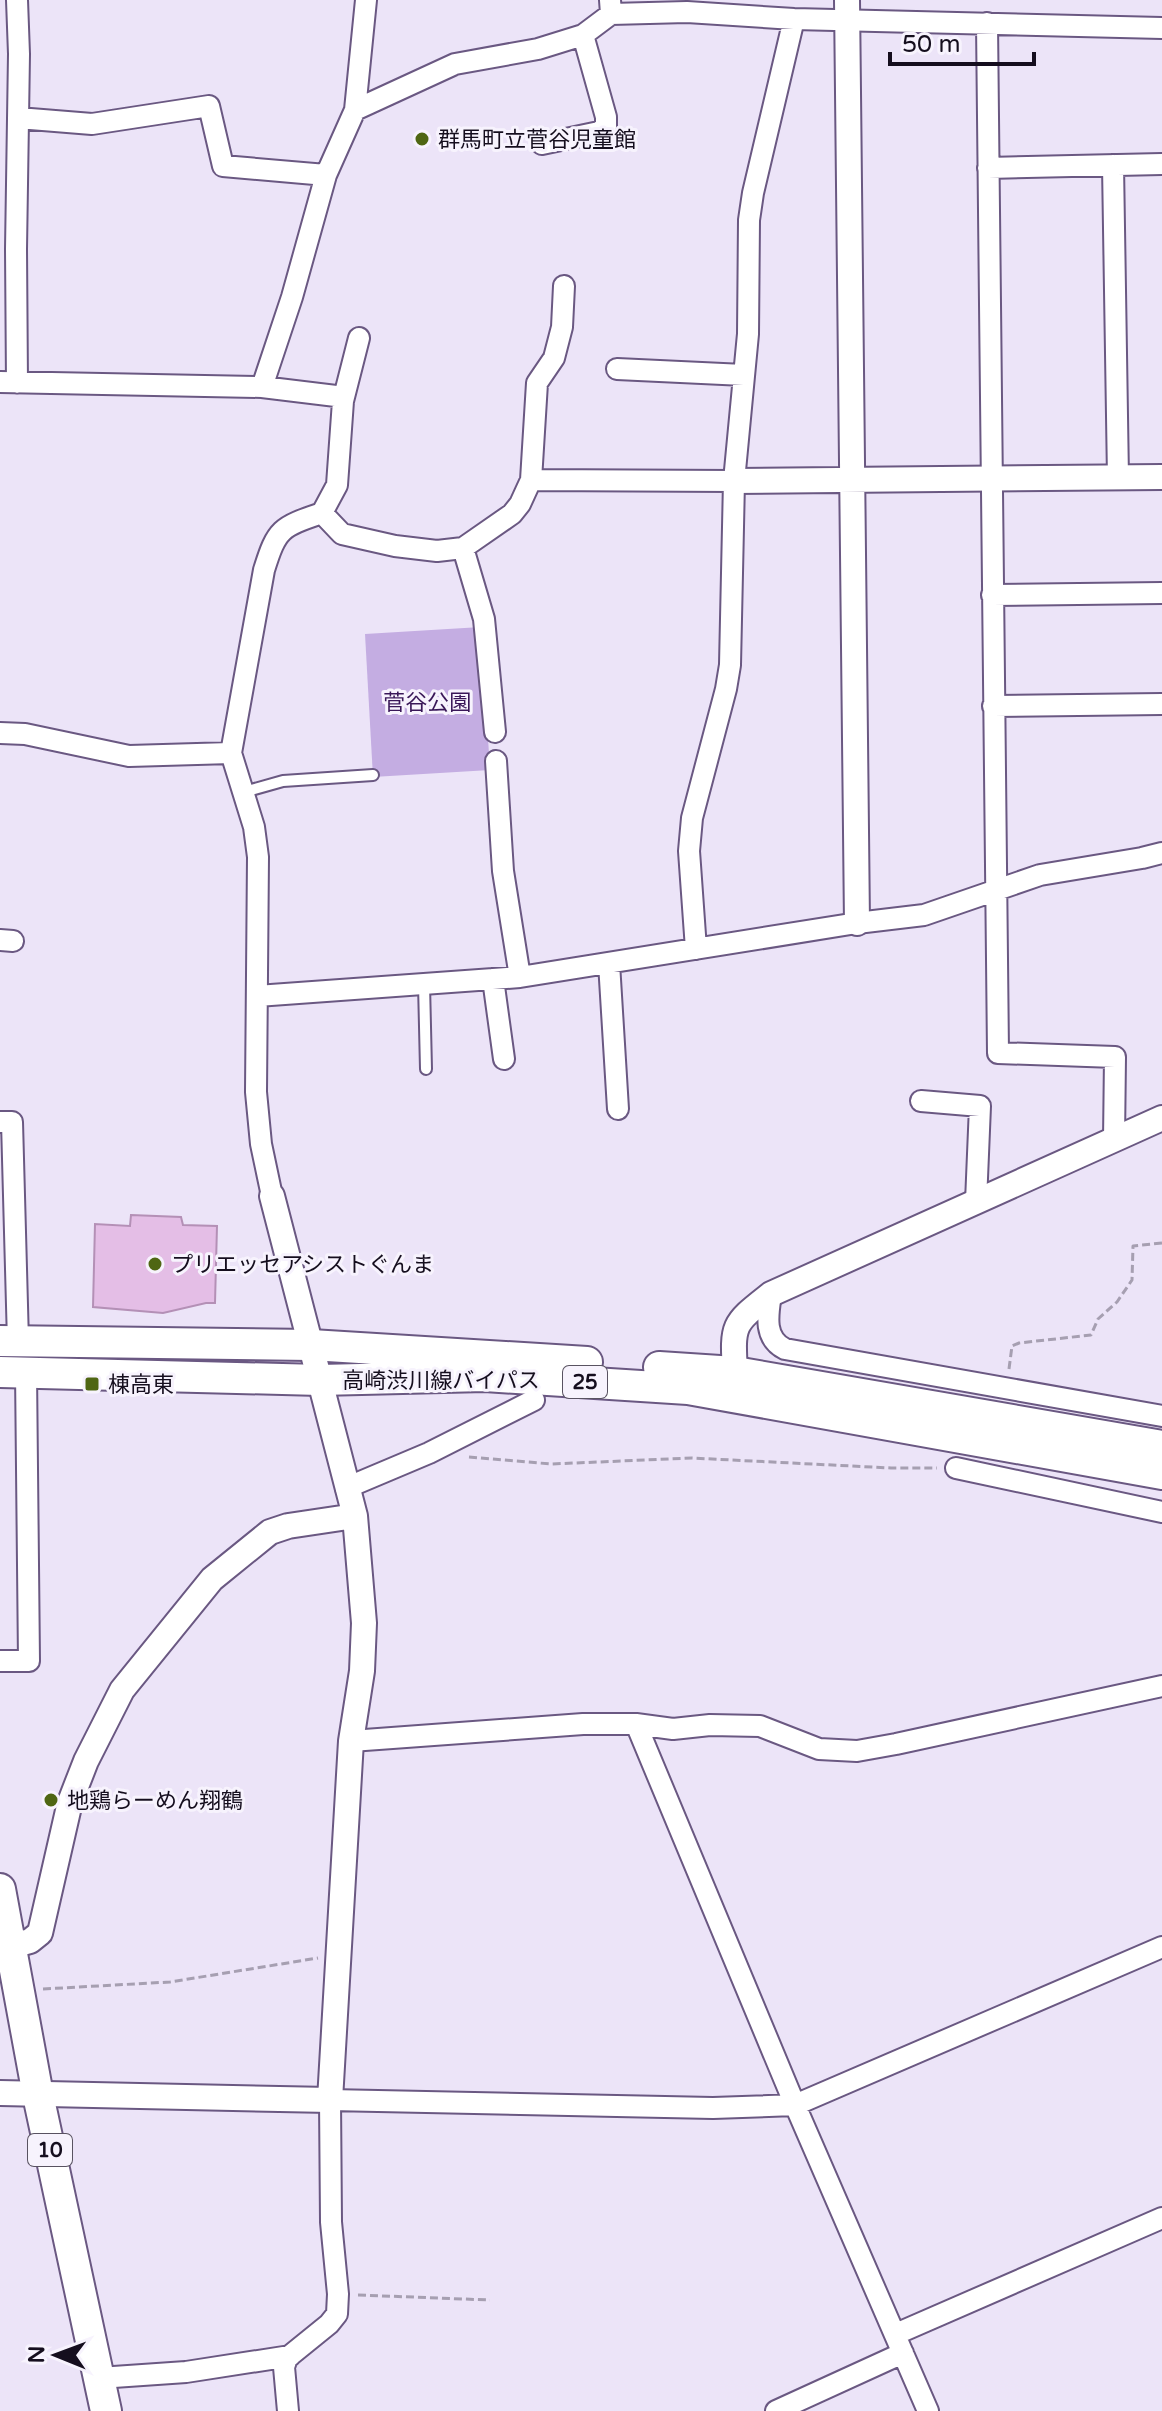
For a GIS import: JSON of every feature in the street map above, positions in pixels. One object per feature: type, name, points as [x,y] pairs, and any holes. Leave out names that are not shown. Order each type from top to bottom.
[{"type":"main road","name":"高崎渋川線バイパス","points":[[9,1342],[311,1345],[735,1372],[1162,1446]]},
{"type":"main road","name":"高崎渋川線バイパス","points":[[13,1371],[320,1380],[485,1376],[688,1389],[1162,1474]]},
{"type":"main road","name":"10","points":[[0,1889],[38,2095],[106,2411]]},
{"type":"street","points":[[17,0],[10,54],[18,118],[16,249],[9,382],[262,387],[336,396],[343,401]]},
{"type":"street","points":[[262,387],[292,297],[326,175],[355,110],[366,0]]},
{"type":"street","points":[[355,110],[455,64],[538,49],[583,35],[610,7],[794,19],[847,10],[987,23],[1162,28]]},
{"type":"street","points":[[847,10],[857,923]]},
{"type":"street","points":[[696,949],[689,851],[692,818],[730,665],[734,481],[748,334],[749,220],[794,19]]},
{"type":"street","points":[[987,23],[998,1053],[1115,1057],[1114,1140]]},
{"type":"street","points":[[542,144],[599,132],[606,127],[606,117],[583,35]]},
{"type":"street","points":[[18,118],[92,124],[209,106],[223,166],[326,175]]},
{"type":"street","points":[[988,168],[1162,164]]},
{"type":"street","points":[[1113,165],[1118,478]]},
{"type":"street","points":[[322,513],[342,534],[437,551],[463,548],[512,514],[531,480],[537,383],[554,358],[562,327],[564,286]]},
{"type":"street","points":[[288,2411],[284,2367],[290,2356],[337,2314],[331,2222],[330,2100],[351,1741],[362,1671],[364,1623],[355,1516],[261,1144],[256,1092],[258,857],[254,827],[231,753],[269,551],[284,527],[322,513],[337,485],[343,401],[359,338]]},
{"type":"street","points":[[617,369],[744,375]]},
{"type":"street","points":[[531,480],[1162,477]]},
{"type":"street","points":[[463,548],[484,619],[495,732]]},
{"type":"street","points":[[992,595],[1162,593]]},
{"type":"street","points":[[993,706],[1162,704]]},
{"type":"street","points":[[0,733],[25,734],[129,756],[231,753]]},
{"type":"street","points":[[496,761],[503,871],[520,977]]},
{"type":"street","points":[[257,996],[520,977],[924,915],[1040,875],[1162,853]]},
{"type":"street","points":[[609,963],[618,1109]]},
{"type":"street","points":[[493,979],[504,1059]]},
{"type":"street","points":[[921,1101],[980,1106],[976,1202]]},
{"type":"street","points":[[735,1372],[733,1338],[741,1317],[771,1294],[1162,1118]]},
{"type":"street","points":[[0,1122],[12,1122],[9,1342]]},
{"type":"street","points":[[771,1294],[767,1320],[774,1340],[785,1349],[1162,1416]]},
{"type":"street","points":[[0,1661],[29,1661],[13,1371]]},
{"type":"street","points":[[346,1488],[429,1453],[534,1400]]},
{"type":"street","points":[[956,1468],[1162,1512]]},
{"type":"street","points":[[12,1946],[30,1941],[40,1933],[70,1802],[86,1761],[122,1690],[186,1609],[212,1579],[270,1532],[288,1526],[355,1516]]},
{"type":"street","points":[[351,1741],[583,1724],[636,1724],[673,1729],[710,1725],[760,1726],[819,1749],[857,1751],[1162,1686]]},
{"type":"street","points":[[636,1724],[795,2105],[928,2411]]},
{"type":"street","points":[[0,2093],[713,2108],[795,2105],[1162,1947]]},
{"type":"street","points":[[776,2411],[899,2344],[1162,2218]]},
{"type":"street","points":[[99,2378],[186,2372],[290,2356]]},
{"type":"lane","points":[[244,792],[283,781],[373,775]]},
{"type":"lane","points":[[424,984],[426,1069]]},
{"type":"path","points":[[1006,1389],[1012,1346],[1091,1335],[1098,1319],[1117,1302],[1132,1280],[1133,1246],[1162,1243]]},
{"type":"path","points":[[429,1453],[551,1464],[692,1458],[891,1468],[956,1468]]},
{"type":"path","points":[[20,1990],[170,1982],[338,1955]]},
{"type":"path","points":[[338,2294],[490,2300]]},
{"type":"green space","name":"菅谷公園","points":[[481,627],[490,770],[373,777],[365,634]]},
{"type":"building","name":"プリエッセアシストぐんま","points":[[131,1215],[181,1217],[183,1225],[217,1226],[215,1303],[163,1313],[93,1307],[95,1224],[130,1226]]},
{"type":"place","name":"群馬町立菅谷児童館","points":[[422,139]]},
{"type":"place","name":"プリエッセアシストぐんま","points":[[155,1264]]},
{"type":"place","name":"棟高東","points":[[92,1384]]},
{"type":"place","name":"地鶏らーめん翔鶴","points":[[51,1800]]}]
